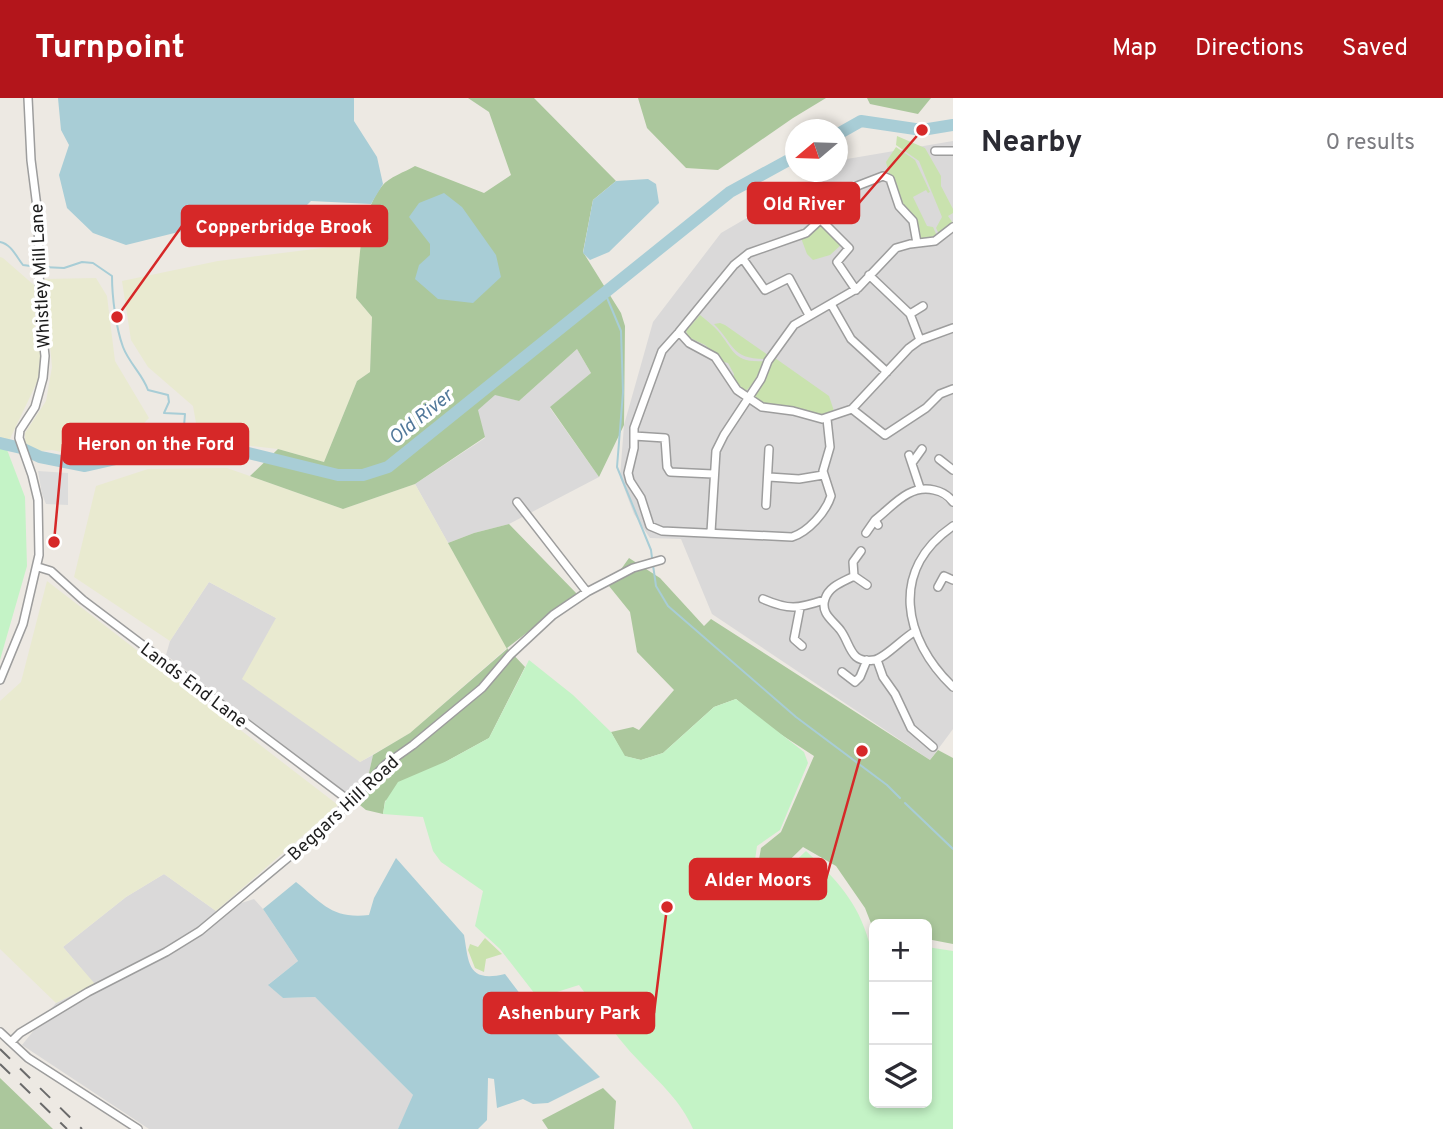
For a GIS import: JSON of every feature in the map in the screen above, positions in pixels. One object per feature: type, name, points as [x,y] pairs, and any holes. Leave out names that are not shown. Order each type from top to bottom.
[{"type":"street","name":"Whistley Mill Lane","points":[[28,98],[45,355],[43,378],[35,407],[20,430],[19,438],[38,500],[38,567]]},
{"type":"street","points":[[934,151],[953,151]]},
{"type":"street","points":[[827,419],[830,447],[823,475],[830,488],[828,504],[800,534],[792,537],[662,531],[650,527],[641,498],[629,477],[628,468],[634,453],[635,420],[659,358],[670,339],[679,332],[734,265],[753,251],[806,233],[857,186],[886,176],[892,181],[899,206],[913,221],[917,243]]},
{"type":"street","points":[[821,219],[849,248],[837,262],[856,290]]},
{"type":"street","points":[[712,533],[713,474],[719,445],[761,379],[768,360],[794,325],[856,290],[892,251],[905,245],[934,241],[953,227]]},
{"type":"street","points":[[743,259],[765,290],[789,278],[809,315]]},
{"type":"street","points":[[869,275],[910,314],[920,340]]},
{"type":"street","points":[[831,304],[851,339],[887,372]]},
{"type":"street","points":[[910,314],[923,306]]},
{"type":"street","points":[[679,332],[689,343],[715,357],[737,390],[748,399],[766,409],[793,411],[810,418],[827,419],[852,409],[909,348],[920,340],[953,328]]},
{"type":"street","points":[[852,409],[885,435],[926,408],[940,394],[953,389]]},
{"type":"street","points":[[634,436],[665,438],[667,467],[670,471],[713,474]]},
{"type":"street","points":[[766,505],[769,449]]},
{"type":"street","points":[[920,488],[910,464],[922,449]]},
{"type":"street","points":[[939,459],[953,470]]},
{"type":"street","points":[[769,477],[799,479],[823,475]]},
{"type":"street","points":[[866,533],[877,522],[885,508],[920,488],[952,497]]},
{"type":"street","points":[[517,502],[587,592]]},
{"type":"street","points":[[953,526],[927,549],[915,572],[909,602],[914,632],[930,662],[953,686]]},
{"type":"street","points":[[854,576],[853,562],[861,551]]},
{"type":"street","name":"Beggars Hill Road","points":[[10,1042],[20,1033],[88,992],[166,952],[200,931],[278,868],[351,803],[386,764],[413,746],[482,688],[510,655],[553,615],[587,592],[633,568],[662,560]]},
{"type":"street","points":[[0,680],[14,651],[38,567]]},
{"type":"street","name":"Lands End Lane","points":[[38,567],[51,571],[93,608],[351,803]]},
{"type":"street","points":[[937,587],[945,572],[953,580]]},
{"type":"street","points":[[854,576],[830,589],[824,600],[830,621],[841,631],[848,648],[857,658],[877,660],[914,632]]},
{"type":"street","points":[[854,576],[867,585]]},
{"type":"street","points":[[763,599],[784,608],[800,608],[824,600]]},
{"type":"street","points":[[800,608],[794,639],[802,646]]},
{"type":"street","points":[[842,672],[855,685],[867,660]]},
{"type":"street","points":[[877,660],[883,677],[898,691],[911,727],[933,747]]},
{"type":"street","points":[[0,1032],[28,1058],[138,1129]]},
{"type":"shaded area","points":[[953,141],[953,729],[930,760],[712,614],[681,539],[650,538],[634,514],[620,477],[624,425],[653,322],[721,233],[809,182],[848,182],[848,159]]},
{"type":"shaded area","points":[[577,349],[591,373],[550,408],[599,477],[509,524],[448,543],[415,484],[485,438],[477,410],[495,394],[519,401]]},
{"type":"shaded area","points":[[38,471],[68,473],[68,505],[46,504]]},
{"type":"shaded area","points":[[209,582],[276,618],[360,762],[373,755],[368,777],[350,797],[166,655],[170,641]]},
{"type":"shaded area","points":[[164,874],[216,911],[254,899],[298,961],[269,984],[283,998],[315,997],[414,1096],[398,1129],[149,1129],[22,1045],[56,1003],[94,984],[63,947],[126,897]]},
{"type":"green space","points":[[468,98],[534,98],[616,181],[593,200],[583,252],[621,313],[625,326],[624,425],[599,477],[550,407],[591,373],[577,349],[519,401],[495,395],[478,410],[485,437],[415,484],[343,509],[250,476],[278,449],[324,462],[357,381],[370,372],[372,317],[356,298],[365,224],[382,186],[415,166],[484,193],[511,175],[489,112]]},
{"type":"green space","points":[[638,98],[826,98],[792,119],[785,119],[785,124],[718,170],[686,168],[647,128]]},
{"type":"green space","points":[[867,98],[931,98],[918,114],[870,104]]},
{"type":"green space","points":[[897,136],[925,148],[941,176],[941,186],[953,209],[953,213],[948,216],[953,223],[939,234],[936,228],[942,217],[919,161],[896,145]]},
{"type":"green space","points":[[896,147],[915,160],[930,192],[926,190],[913,197],[927,226],[933,227],[937,236],[920,239],[917,219],[905,209],[898,198],[897,184],[889,175],[886,162]]},
{"type":"green space","points":[[818,226],[825,228],[841,245],[830,255],[813,260],[807,254],[801,238]]},
{"type":"green space","points":[[362,243],[356,298],[372,317],[370,372],[357,381],[324,462],[278,449],[199,440],[193,406],[148,367],[131,340],[122,281],[218,261]]},
{"type":"green space","points":[[0,257],[35,286],[35,334],[40,343],[40,376],[6,447],[0,446]]},
{"type":"green space","points":[[96,278],[107,296],[115,361],[149,418],[114,454],[80,456],[52,450],[41,451],[25,444],[25,433],[46,401],[52,367],[44,279]]},
{"type":"green space","points":[[700,315],[716,329],[735,354],[746,360],[764,361],[753,382],[744,392],[733,379],[734,374],[728,363],[705,345],[688,337],[686,331]]},
{"type":"green space","points":[[720,323],[768,355],[765,359],[739,353],[714,324]]},
{"type":"green space","points":[[775,358],[829,396],[834,411],[825,416],[813,416],[797,409],[763,405],[753,396]]},
{"type":"green space","points":[[0,446],[6,447],[25,497],[27,566],[0,660]]},
{"type":"green space","points":[[227,468],[343,509],[415,484],[507,648],[410,733],[360,762],[242,679],[276,618],[209,582],[170,641],[74,577],[96,486],[148,469]]},
{"type":"green space","points":[[509,524],[577,594],[507,648],[525,667],[489,738],[385,801],[383,814],[366,810],[350,797],[368,777],[373,755],[410,733],[507,649],[448,543]]},
{"type":"green space","points":[[629,558],[660,578],[704,626],[711,619],[930,760],[938,750],[953,758],[953,944],[932,940],[932,919],[869,919],[865,908],[836,866],[803,847],[767,882],[758,865],[761,848],[781,832],[814,756],[768,726],[736,699],[714,707],[663,753],[641,760],[624,756],[611,732],[633,727],[639,730],[674,690],[637,652],[630,612],[609,586]]},
{"type":"green space","points":[[47,581],[338,805],[216,911],[164,874],[126,897],[63,947],[95,984],[56,1003],[0,949],[0,701],[21,682]]},
{"type":"green space","points":[[529,660],[573,695],[611,732],[625,756],[641,760],[663,753],[714,707],[736,699],[804,752],[808,763],[780,830],[757,846],[754,867],[766,889],[806,851],[845,892],[859,915],[869,942],[869,1108],[932,1108],[932,948],[953,951],[953,1129],[693,1129],[676,1101],[624,1044],[579,985],[538,998],[500,949],[475,926],[483,891],[441,862],[433,851],[423,817],[383,814],[385,802],[398,782],[447,761],[489,738]]},
{"type":"green space","points":[[485,938],[502,954],[486,959],[484,972],[475,968],[468,950],[470,944],[478,947]]},
{"type":"green space","points":[[0,1078],[53,1129],[0,1129]]},
{"type":"green space","points":[[603,1088],[616,1101],[614,1129],[548,1129],[542,1120]]},
{"type":"water","points":[[58,98],[354,98],[354,121],[377,157],[383,184],[371,204],[311,201],[291,221],[211,224],[126,245],[93,233],[67,208],[59,175],[69,145],[61,130]]},
{"type":"water","points":[[648,179],[656,184],[659,203],[609,252],[590,260],[583,253],[593,200],[616,181]]},
{"type":"water","points":[[444,193],[462,207],[496,255],[501,277],[473,303],[438,299],[415,279],[419,265],[430,255],[430,244],[409,217],[419,203]]},
{"type":"water","points":[[396,858],[464,935],[472,968],[483,976],[505,974],[524,999],[524,1006],[538,1015],[600,1077],[548,1103],[533,1104],[523,1099],[497,1108],[494,1079],[488,1078],[487,1120],[478,1129],[398,1129],[413,1095],[315,997],[283,998],[268,985],[298,961],[263,909],[296,882],[321,903],[337,912],[356,916],[369,915],[374,898]]},
{"type":"waterway","name":"Old River","points":[[848,128],[861,121],[922,130],[953,125]]},
{"type":"waterway","name":"Old River","points":[[0,443],[21,448],[40,457],[85,466],[116,459],[136,447],[220,446],[338,475],[363,475],[388,467],[730,192],[785,162]]},
{"type":"waterway","points":[[0,242],[10,248],[23,265],[38,267]]},
{"type":"waterway","points":[[43,267],[64,268],[82,262],[93,263],[112,276],[116,322],[126,353],[148,390],[168,395],[169,402],[164,413],[185,414],[184,426],[191,446]]},
{"type":"waterway","points":[[605,293],[621,331],[623,392],[617,467],[652,558]]},
{"type":"waterway","points":[[653,565],[656,586],[668,606],[796,717],[887,785],[900,798]]},
{"type":"waterway","points":[[905,803],[953,849]]},
{"type":"railway","points":[[0,1049],[82,1129]]},
{"type":"railway","points":[[0,1064],[67,1129]]},
{"type":"place","name":"Old River","points":[[922,130]]},
{"type":"place","name":"Copperbridge Brook","points":[[117,317]]},
{"type":"place","name":"Heron on the Ford","points":[[54,542]]},
{"type":"place","name":"Alder Moors","points":[[862,751]]},
{"type":"place","name":"Ashenbury Park","points":[[667,907]]}]
